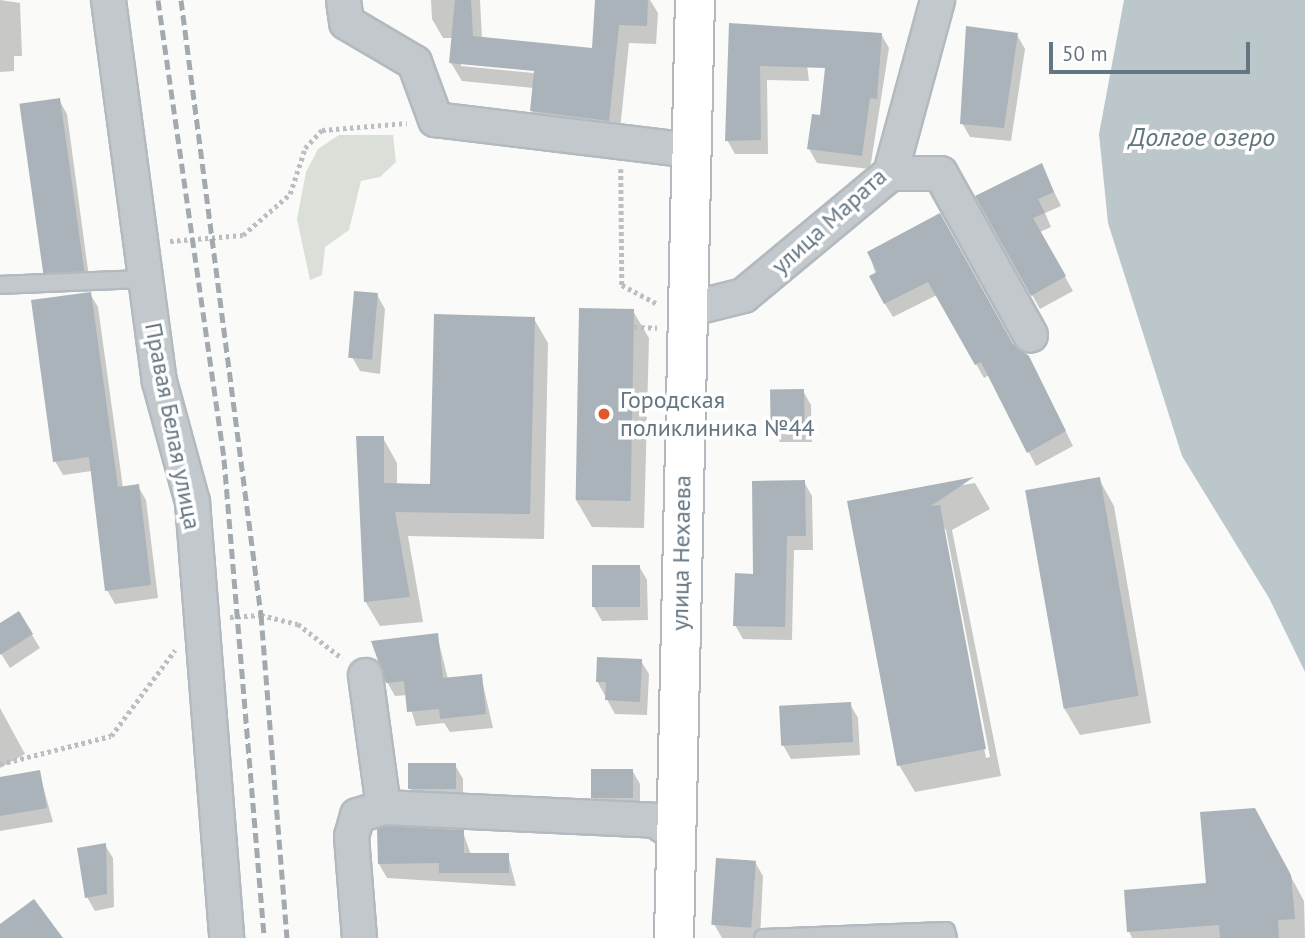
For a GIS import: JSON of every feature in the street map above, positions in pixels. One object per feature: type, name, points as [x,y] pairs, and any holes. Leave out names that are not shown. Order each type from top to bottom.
[{"type":"street","name":"Правая Белая улица","points":[[108,0],[159,381],[192,502],[226,938]]},
{"type":"street","points":[[343,0],[346,22],[414,62],[435,119],[692,150]]},
{"type":"street","name":"улица Нехаева","points":[[674,938],[677,309],[692,150],[695,0]]},
{"type":"street","name":"улица Марата","points":[[677,309],[743,295],[890,173],[937,0]]},
{"type":"street","points":[[890,173],[940,173],[1030,335]]},
{"type":"street","points":[[365,675],[383,807]]},
{"type":"street","points":[[359,938],[351,836],[357,815],[383,807],[655,820],[674,833]]},
{"type":"lane","points":[[0,285],[146,279]]},
{"type":"lane","points":[[763,938],[946,931],[948,938]]},
{"type":"path","points":[[164,241],[243,235],[290,194],[304,148],[321,130],[435,119]]},
{"type":"path","points":[[620,141],[622,285],[677,309]]},
{"type":"path","points":[[634,327],[646,328]]},
{"type":"path","points":[[0,764],[111,736],[167,653],[201,629],[261,614],[298,624],[365,675]]},
{"type":"shaded area","points":[[339,135],[393,135],[396,162],[380,177],[361,181],[349,230],[325,247],[322,275],[310,280],[297,219],[306,172],[318,149]]},
{"type":"water","name":"Долгое озеро","points":[[1124,0],[1305,0],[1305,672],[1269,598],[1182,456],[1108,223],[1099,134]]},
{"type":"building","points":[[455,0],[471,0],[473,36],[592,48],[595,0],[648,0],[647,26],[619,25],[609,121],[530,111],[534,71],[449,63]]},
{"type":"building","points":[[729,23],[882,33],[877,99],[870,98],[862,156],[807,149],[812,114],[820,115],[825,68],[760,66],[761,140],[725,141]]},
{"type":"building","points":[[966,26],[1018,33],[1004,128],[960,124]]},
{"type":"building","points":[[60,98],[84,271],[44,277],[19,104]]},
{"type":"building","points":[[1042,163],[1054,192],[1038,199],[1045,213],[1033,218],[1066,276],[1031,296],[975,196]]},
{"type":"building","points":[[940,213],[1013,344],[1029,356],[1066,431],[1027,453],[981,362],[975,365],[928,282],[884,304],[869,276],[877,272],[867,252]]},
{"type":"building","points":[[354,291],[378,293],[372,360],[348,358]]},
{"type":"building","points":[[91,292],[118,487],[139,484],[151,585],[105,591],[89,457],[53,462],[31,300]]},
{"type":"building","name":"Городская поликлиника №44","points":[[579,308],[634,309],[631,501],[576,500]]},
{"type":"building","points":[[434,314],[535,317],[530,514],[395,512],[410,597],[364,602],[356,436],[384,436],[384,483],[430,484]]},
{"type":"building","points":[[804,389],[805,428],[771,429],[770,390]]},
{"type":"building","points":[[974,477],[931,506],[940,505],[986,749],[897,766],[847,501]]},
{"type":"building","points":[[1100,477],[1139,696],[1064,709],[1025,490]]},
{"type":"building","points":[[805,480],[806,536],[787,536],[785,627],[733,626],[735,573],[753,574],[752,481]]},
{"type":"building","points":[[592,565],[640,565],[640,607],[592,607]]},
{"type":"building","points":[[19,611],[33,634],[0,655],[0,623]]},
{"type":"building","points":[[438,633],[443,678],[482,674],[486,714],[440,719],[439,709],[407,712],[404,681],[386,683],[371,641]]},
{"type":"building","points":[[597,657],[642,659],[640,702],[605,700],[606,682],[596,682]]},
{"type":"building","points":[[851,702],[853,742],[781,746],[779,706]]},
{"type":"building","points":[[408,763],[456,763],[456,789],[408,789]]},
{"type":"building","points":[[591,769],[633,769],[633,798],[591,798]]},
{"type":"building","points":[[40,770],[47,808],[0,816],[0,777]]},
{"type":"building","points":[[1255,808],[1291,875],[1295,919],[1278,920],[1279,938],[1220,938],[1219,925],[1127,932],[1124,890],[1206,883],[1200,812]]},
{"type":"building","points":[[385,826],[464,830],[464,853],[509,853],[509,873],[439,873],[439,863],[378,864],[377,829]]},
{"type":"building","points":[[106,843],[107,894],[85,898],[77,848]]},
{"type":"building","points":[[716,858],[756,861],[751,928],[711,925]]},
{"type":"building","points":[[34,899],[63,938],[0,938],[0,924]]},
{"type":"railway","points":[[158,0],[224,459],[264,938]]},
{"type":"railway","points":[[181,0],[261,615],[287,938]]},
{"type":"place","name":"Городская поликлиника №44","points":[[604,414]]}]
